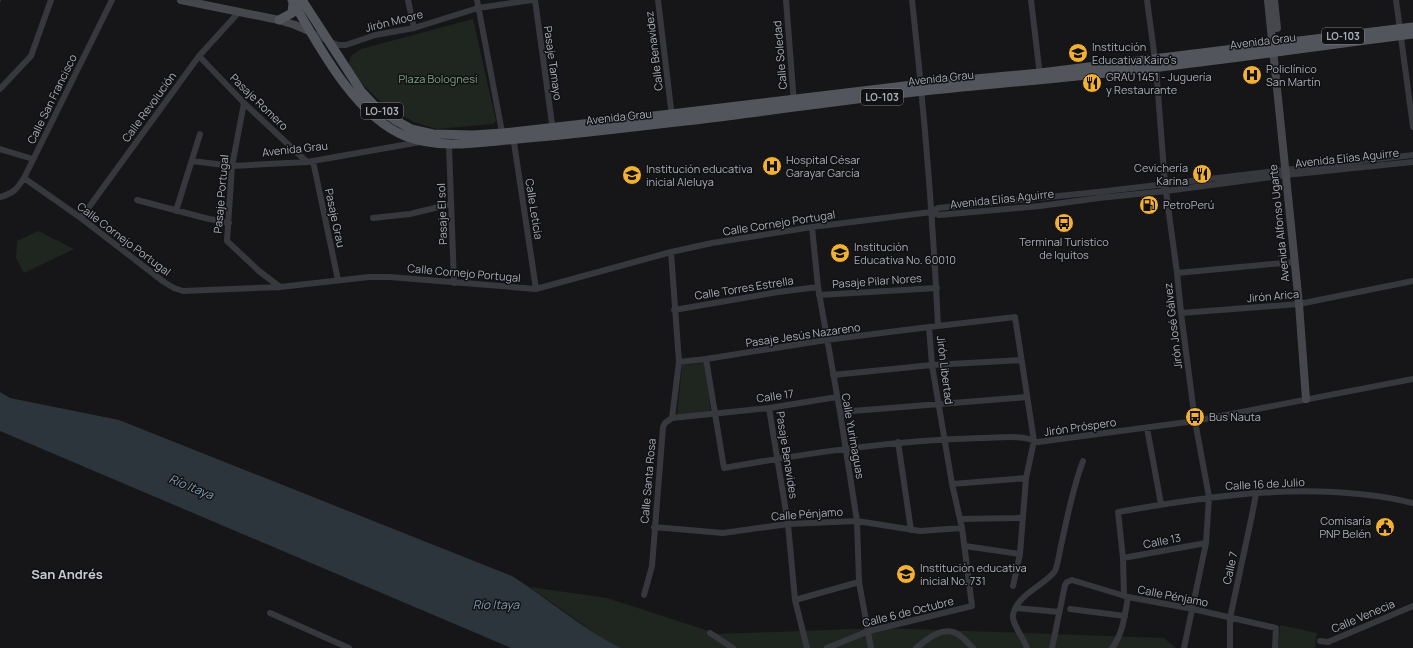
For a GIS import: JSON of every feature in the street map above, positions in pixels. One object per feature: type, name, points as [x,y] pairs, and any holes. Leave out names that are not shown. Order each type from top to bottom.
[{"type":"main road","points":[[181,0],[279,20],[309,31]]},
{"type":"main road","name":"Avenida Alfonso Ugarte","points":[[1268,0],[1299,304],[1306,399]]},
{"type":"main road","name":"Avenida Alfonso Ugarte","points":[[1274,0],[1277,27],[1274,48]]},
{"type":"main road","points":[[279,20],[292,13],[296,1]]},
{"type":"main road","name":"LO-103","points":[[296,1],[309,31]]},
{"type":"main road","name":"LO-103","points":[[296,1],[328,41],[361,91],[375,106],[395,120],[411,129],[433,134],[503,137],[513,136]]},
{"type":"main road","name":"Avenida Grau","points":[[513,136],[921,88],[1040,77],[1400,32],[1413,27]]},
{"type":"main road","name":"Avenida Grau","points":[[309,31],[361,104],[387,126],[404,135],[424,141],[449,145],[503,137]]},
{"type":"main road","name":"Avenida Grau","points":[[1400,32],[1413,34]]},
{"type":"street","points":[[0,89],[31,56],[51,0]]},
{"type":"street","name":"Calle San Francisco","points":[[0,197],[8,195],[17,189],[24,178],[112,0]]},
{"type":"street","points":[[408,0],[414,28]]},
{"type":"street","points":[[477,0],[503,137]]},
{"type":"street","name":"Jirón Moore","points":[[309,31],[338,45],[346,45],[384,32],[414,28],[478,8],[534,0]]},
{"type":"street","name":"Pasaje Tamayo","points":[[534,0],[553,132]]},
{"type":"street","name":"Calle Benavidez","points":[[658,0],[672,118]]},
{"type":"street","name":"Calle Soledad","points":[[786,0],[794,104]]},
{"type":"street","name":"Jirón Libertad","points":[[912,0],[932,212],[937,288],[938,326],[929,327],[932,365],[952,484],[962,528],[972,606]]},
{"type":"street","points":[[1031,0],[1040,77]]},
{"type":"street","name":"Jirón José Gálvez","points":[[1147,0],[1155,63],[1165,184],[1181,313],[1195,421],[1209,497],[1206,543],[1184,648]]},
{"type":"street","points":[[1396,0],[1413,127]]},
{"type":"street","name":"Calle Revolución","points":[[81,218],[199,56],[239,12]]},
{"type":"street","name":"Pasaje Romero","points":[[199,56],[244,103],[310,161]]},
{"type":"street","name":"Pasaje Portugal","points":[[244,103],[232,166],[228,241],[230,245],[259,271],[280,287]]},
{"type":"street","points":[[176,211],[200,134]]},
{"type":"street","name":"Calle Leticia","points":[[513,136],[536,289]]},
{"type":"street","name":"Avenida Grau","points":[[192,161],[232,166],[310,161],[424,141]]},
{"type":"street","name":"Pasaje El sol","points":[[449,145],[454,283]]},
{"type":"street","points":[[0,149],[33,159]]},
{"type":"street","name":"Avenida Elías Aguirre","points":[[932,212],[939,215],[1057,204],[1166,191],[1285,172],[1413,155]]},
{"type":"street","name":"Pasaje Grau","points":[[310,161],[338,280]]},
{"type":"street","name":"Avenida Elías Aguirre","points":[[932,212],[938,208],[1165,184],[1285,172],[1413,162]]},
{"type":"street","name":"Calle Cornejo Portugal","points":[[24,178],[81,218],[153,274],[174,288],[183,290],[280,287],[369,277],[390,277],[536,289],[671,252],[712,243],[812,227],[932,212]]},
{"type":"street","points":[[1056,196],[1057,204]]},
{"type":"street","points":[[138,200],[176,211],[229,223]]},
{"type":"street","points":[[373,218],[410,214],[451,204]]},
{"type":"street","name":"Calle Yurimaguas","points":[[812,227],[819,295],[840,412],[857,521],[859,582],[871,648]]},
{"type":"street","name":"Calle Santa Rosa","points":[[644,595],[652,566],[662,427],[672,418],[679,362],[674,310],[671,252]]},
{"type":"street","points":[[1177,273],[1294,262]]},
{"type":"street","name":"Jirón Arica","points":[[1181,313],[1299,304],[1413,281]]},
{"type":"street","name":"Calle Torres Estrella","points":[[674,310],[778,292],[818,287]]},
{"type":"street","name":"Pasaje Pilar Nores","points":[[819,295],[937,288]]},
{"type":"street","points":[[938,326],[1015,317],[1034,441],[1026,478],[1020,554],[1013,586]]},
{"type":"street","name":"Pasaje Jesús Nazareno","points":[[679,362],[826,340],[929,327]]},
{"type":"street","points":[[706,359],[716,414]]},
{"type":"street","points":[[833,375],[932,365],[1021,360]]},
{"type":"street","name":"Jirón Próspero","points":[[716,414],[724,468],[778,458],[898,442],[1024,437],[1038,442],[1147,428],[1195,421],[1413,378]]},
{"type":"street","name":"Calle 17","points":[[672,418],[769,408],[837,397]]},
{"type":"street","points":[[840,412],[1027,397]]},
{"type":"street","name":"Pasaje Benavides","points":[[769,408],[788,524],[795,600],[807,648]]},
{"type":"street","points":[[1147,428],[1161,504]]},
{"type":"street","points":[[898,442],[910,530]]},
{"type":"street","points":[[1027,648],[1013,620],[1013,615],[1016,608],[1029,592],[1055,570],[1075,480],[1083,461]]},
{"type":"street","points":[[952,484],[1026,478]]},
{"type":"street","name":"Calle 16 de Julio","points":[[1123,558],[1118,512],[1209,497],[1301,491],[1351,493],[1398,499],[1413,503]]},
{"type":"street","name":"Calle 7","points":[[1230,648],[1230,618],[1256,494]]},
{"type":"street","points":[[960,519],[1023,518]]},
{"type":"street","name":"Calle Pénjamo","points":[[654,527],[723,533],[788,524],[857,521],[920,531],[962,528]]},
{"type":"street","name":"Calle 13","points":[[1123,558],[1206,543]]},
{"type":"street","points":[[964,546],[1020,554]]},
{"type":"street","points":[[1112,648],[1118,641],[1125,616],[1126,597],[1123,558]]},
{"type":"street","name":"Calle Pénjamo","points":[[1059,612],[1067,582],[1072,580],[1126,597],[1193,609],[1276,628],[1275,648]]},
{"type":"street","points":[[795,600],[859,582]]},
{"type":"street","name":"Calle 6 de Octubre","points":[[827,648],[868,631],[972,606]]},
{"type":"street","name":"Calle Venecia","points":[[1320,641],[1328,642],[1413,606]]},
{"type":"street","points":[[1016,608],[1059,612],[1052,648]]},
{"type":"street","points":[[1070,609],[1125,616]]},
{"type":"street","points":[[270,613],[349,648]]},
{"type":"street","points":[[916,648],[928,639],[942,632],[954,632],[973,648]]},
{"type":"street","points":[[710,633],[734,648]]},
{"type":"green space","name":"Plaza Bolognesi","points":[[473,19],[496,121],[493,124],[437,129],[414,122],[384,105],[359,81],[348,65],[351,56],[361,49]]},
{"type":"green space","points":[[38,231],[74,249],[24,273],[16,258],[17,241]]},
{"type":"green space","points":[[704,363],[711,412],[677,415],[682,365]]},
{"type":"green space","points":[[530,587],[607,598],[718,634],[881,628],[1164,638],[1176,648],[621,648],[603,639]]},
{"type":"green space","points":[[1280,625],[1317,633],[1315,648],[1278,648]]},
{"type":"water","name":"Río Itaya","points":[[0,392],[10,398],[119,420],[512,576],[579,623],[621,648],[511,648],[0,431]]},
{"type":"place","name":"Institución Educativa Kairo's","points":[[1078,53]]},
{"type":"place","name":"Policlínico San Martín","points":[[1252,75]]},
{"type":"place","name":"GRAU 1451 - Juguería y Restaurante","points":[[1092,83]]},
{"type":"place","name":"Hospital César Garayar García","points":[[772,166]]},
{"type":"place","name":"Cevichería Karina","points":[[1202,174]]},
{"type":"place","name":"Institución educativa inicial Aleluya","points":[[632,175]]},
{"type":"place","name":"PetroPerú","points":[[1149,205]]},
{"type":"place","name":"Terminal Turistico de Iquitos","points":[[1064,223]]},
{"type":"place","name":"Institución Educativa No. 60010","points":[[840,253]]},
{"type":"place","name":"Bus Nauta","points":[[1195,417]]},
{"type":"place","name":"Comisaría PNP Belén","points":[[1385,527]]},
{"type":"place","name":"Institución educativa inicial No. 731","points":[[906,574]]},
{"type":"district","name":"San Andrés","points":[[67,574]]}]
